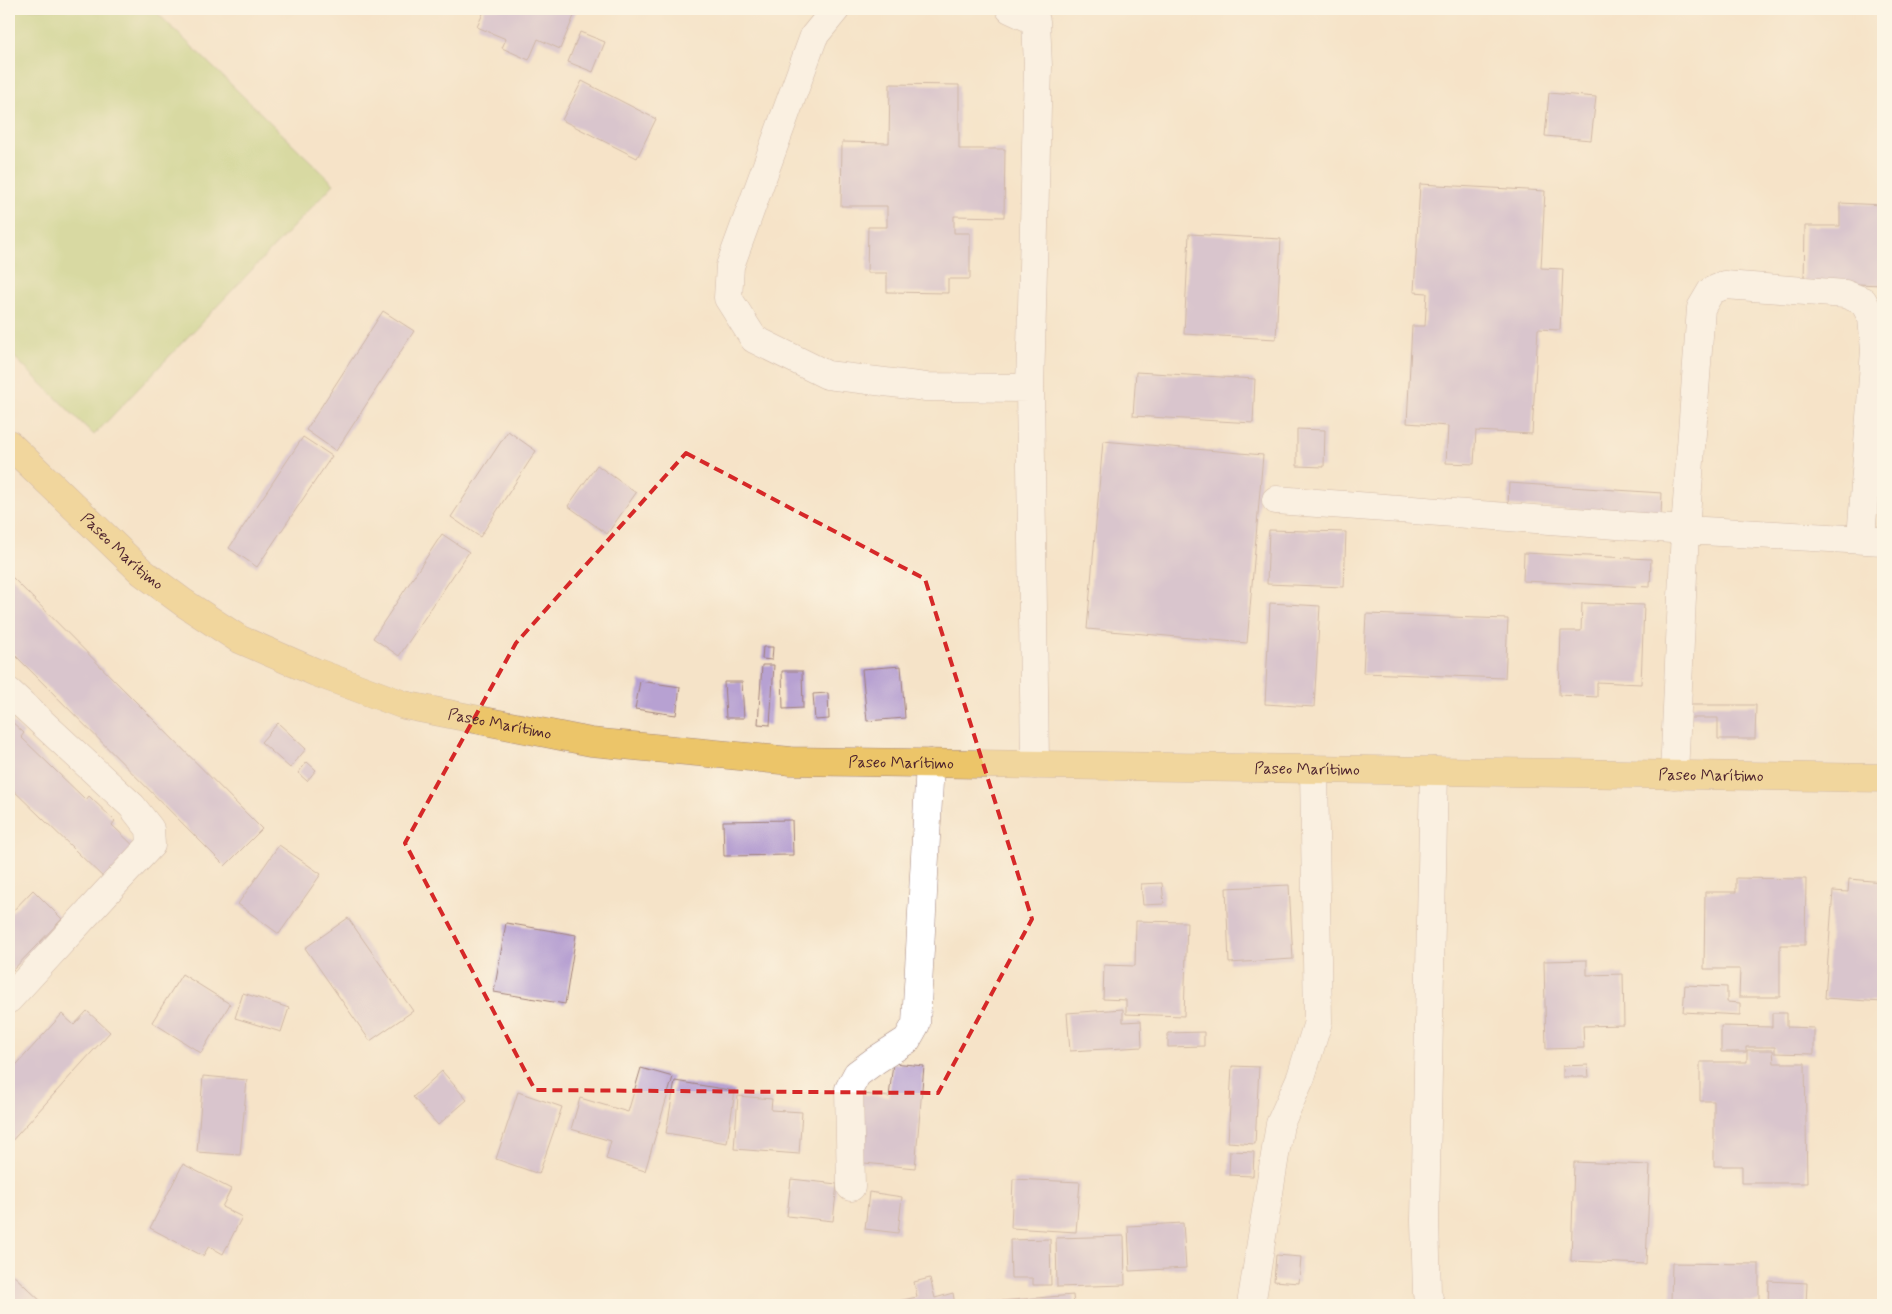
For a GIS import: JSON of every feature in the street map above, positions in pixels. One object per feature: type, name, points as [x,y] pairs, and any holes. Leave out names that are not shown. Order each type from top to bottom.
[{"type":"main road","name":"Paseo Marítimo","points":[[9,444],[142,572],[184,603],[239,639],[315,672],[404,705],[591,742],[791,761],[1883,778]]},
{"type":"street","points":[[836,9],[814,36],[730,266],[728,298],[754,339],[827,375],[926,388],[1030,388]]},
{"type":"street","points":[[1010,9],[1036,21],[1038,66],[1030,388],[1035,765]]},
{"type":"street","points":[[1276,500],[1685,530],[1872,540],[1875,350],[1872,318],[1862,301],[1845,294],[1725,285],[1711,291],[1701,308],[1685,530],[1674,775]]},
{"type":"street","points":[[9,692],[132,806],[150,829],[151,845],[9,999]]},
{"type":"street","points":[[851,1187],[849,1089],[857,1074],[907,1040],[916,1024],[930,764]]},
{"type":"street","points":[[1251,1305],[1280,1124],[1301,1077],[1318,1022],[1314,769]]},
{"type":"street","points":[[1431,1305],[1427,1293],[1425,1220],[1434,771]]},
{"type":"highlighted area","points":[[686,453],[925,579],[1032,919],[938,1093],[535,1090],[405,843],[516,643]]},
{"type":"green space","points":[[9,9],[153,9],[334,184],[94,435],[9,352]]},
{"type":"building","points":[[485,9],[577,9],[560,49],[538,39],[529,60],[502,48],[506,39],[477,27]]},
{"type":"building","points":[[580,32],[605,42],[593,72],[568,62]]},
{"type":"building","points":[[582,81],[656,119],[637,158],[562,120]]},
{"type":"building","points":[[890,84],[959,85],[959,149],[1005,149],[1004,217],[954,216],[954,233],[970,233],[970,279],[948,279],[948,293],[887,292],[887,273],[867,273],[868,227],[887,227],[887,206],[841,206],[842,142],[889,143]]},
{"type":"building","points":[[1549,93],[1596,97],[1591,140],[1545,136]]},
{"type":"building","points":[[1420,184],[1545,191],[1541,268],[1563,269],[1560,330],[1538,329],[1532,434],[1476,431],[1474,464],[1446,463],[1448,426],[1407,423],[1412,326],[1425,326],[1427,293],[1414,292]]},
{"type":"building","points":[[1840,203],[1883,205],[1883,285],[1804,282],[1805,226],[1840,226]]},
{"type":"building","points":[[1189,234],[1281,239],[1276,339],[1184,334]]},
{"type":"building","points":[[383,311],[414,331],[336,451],[306,430]]},
{"type":"building","points":[[1136,372],[1255,379],[1253,423],[1133,416]]},
{"type":"building","points":[[1297,429],[1325,430],[1324,467],[1297,466]]},
{"type":"building","points":[[508,431],[536,451],[480,537],[451,517]]},
{"type":"building","points":[[303,437],[332,456],[257,567],[229,548]]},
{"type":"building","points":[[1103,441],[1263,455],[1247,643],[1087,629]]},
{"type":"building","points":[[597,465],[636,493],[607,534],[568,506]]},
{"type":"building","points":[[1509,483],[1662,493],[1661,515],[1508,505]]},
{"type":"building","points":[[1269,530],[1346,532],[1344,587],[1267,584]]},
{"type":"building","points":[[442,534],[469,552],[399,656],[373,638]]},
{"type":"building","points":[[1524,553],[1651,559],[1650,587],[1523,581]]},
{"type":"building","points":[[9,574],[262,829],[225,866],[9,649]]},
{"type":"building","points":[[1270,603],[1320,606],[1314,707],[1265,704]]},
{"type":"building","points":[[1582,603],[1644,605],[1641,684],[1597,682],[1597,697],[1559,695],[1561,631],[1581,631]]},
{"type":"building","points":[[1366,614],[1508,619],[1505,678],[1363,673]]},
{"type":"building","points":[[763,647],[773,647],[772,660],[762,659]]},
{"type":"building","points":[[762,665],[774,665],[770,725],[758,724]]},
{"type":"building","points":[[901,666],[905,718],[867,721],[862,669]]},
{"type":"building","points":[[782,671],[802,671],[803,708],[783,709]]},
{"type":"building","points":[[640,681],[680,687],[676,715],[635,709]]},
{"type":"building","points":[[724,682],[742,682],[744,718],[726,718]]},
{"type":"building","points":[[828,693],[829,719],[815,720],[813,694]]},
{"type":"building","points":[[1688,705],[1756,705],[1755,739],[1718,739],[1718,718],[1688,718]]},
{"type":"building","points":[[9,719],[24,733],[21,737],[86,800],[89,796],[115,821],[112,825],[138,850],[108,882],[9,786]]},
{"type":"building","points":[[278,723],[306,749],[290,768],[261,742]]},
{"type":"building","points":[[307,762],[316,770],[307,781],[298,773]]},
{"type":"building","points":[[792,820],[793,855],[724,856],[723,821]]},
{"type":"building","points":[[279,845],[321,874],[279,934],[238,904]]},
{"type":"building","points":[[1736,878],[1806,879],[1805,945],[1780,945],[1780,997],[1739,997],[1740,969],[1704,969],[1705,892],[1736,892]]},
{"type":"building","points":[[1849,879],[1883,882],[1882,1002],[1825,998],[1833,891],[1848,892]]},
{"type":"building","points":[[1162,883],[1164,904],[1143,905],[1141,884]]},
{"type":"building","points":[[1289,885],[1293,959],[1229,963],[1226,888]]},
{"type":"building","points":[[33,890],[62,919],[9,974],[9,915]]},
{"type":"building","points":[[348,918],[413,1011],[370,1041],[305,948]]},
{"type":"building","points":[[1136,921],[1187,922],[1184,1016],[1126,1014],[1126,1000],[1103,999],[1104,965],[1135,966]]},
{"type":"building","points":[[506,923],[576,935],[565,1004],[494,992]]},
{"type":"building","points":[[1587,960],[1587,975],[1623,974],[1624,1025],[1583,1026],[1584,1048],[1546,1049],[1544,961]]},
{"type":"building","points":[[182,974],[230,1004],[201,1053],[152,1022]]},
{"type":"building","points":[[1685,985],[1727,987],[1727,1002],[1740,1003],[1740,1015],[1683,1012]]},
{"type":"building","points":[[243,993],[289,1008],[281,1032],[235,1018]]},
{"type":"building","points":[[1123,1009],[1123,1022],[1141,1021],[1142,1047],[1070,1051],[1067,1013]]},
{"type":"building","points":[[87,1011],[110,1032],[9,1144],[9,1073],[62,1014],[74,1025]]},
{"type":"building","points":[[1772,1013],[1787,1013],[1787,1027],[1814,1028],[1814,1054],[1775,1053],[1775,1047],[1746,1047],[1746,1052],[1721,1052],[1721,1026],[1772,1027]]},
{"type":"building","points":[[1204,1032],[1204,1046],[1168,1047],[1168,1033]]},
{"type":"building","points":[[1747,1050],[1773,1050],[1774,1063],[1805,1063],[1807,1183],[1742,1183],[1742,1166],[1714,1166],[1714,1101],[1700,1101],[1700,1062],[1747,1062]]},
{"type":"building","points":[[893,1063],[924,1066],[915,1168],[854,1162],[861,1094],[889,1097]]},
{"type":"building","points":[[1588,1065],[1589,1077],[1563,1077],[1563,1066]]},
{"type":"building","points":[[1232,1066],[1259,1067],[1255,1144],[1228,1142]]},
{"type":"building","points":[[641,1068],[673,1077],[645,1171],[606,1159],[611,1141],[571,1129],[580,1098],[628,1112]]},
{"type":"building","points":[[442,1071],[467,1100],[438,1125],[413,1097]]},
{"type":"building","points":[[203,1076],[247,1080],[240,1155],[197,1152]]},
{"type":"building","points":[[675,1081],[735,1091],[727,1143],[666,1133]]},
{"type":"building","points":[[518,1092],[562,1107],[539,1174],[496,1159]]},
{"type":"building","points":[[738,1096],[772,1099],[771,1110],[802,1112],[799,1154],[734,1149]]},
{"type":"building","points":[[1230,1151],[1254,1152],[1253,1176],[1229,1175]]},
{"type":"building","points":[[1574,1162],[1650,1165],[1646,1264],[1571,1261]]},
{"type":"building","points":[[183,1164],[231,1189],[222,1207],[242,1217],[223,1254],[209,1246],[203,1256],[150,1228]]},
{"type":"building","points":[[791,1179],[837,1184],[833,1221],[787,1216]]},
{"type":"building","points":[[1013,1179],[1080,1182],[1076,1232],[1011,1228]]},
{"type":"building","points":[[869,1192],[902,1197],[898,1233],[865,1229]]},
{"type":"building","points":[[1183,1223],[1186,1268],[1130,1271],[1128,1226]]},
{"type":"building","points":[[1124,1236],[1125,1285],[1057,1287],[1056,1238]]},
{"type":"building","points":[[1050,1239],[1051,1285],[1033,1285],[1033,1278],[1011,1278],[1010,1240]]},
{"type":"building","points":[[1276,1255],[1301,1257],[1299,1283],[1274,1281]]},
{"type":"building","points":[[1672,1263],[1759,1264],[1759,1302],[1671,1301]]},
{"type":"building","points":[[9,1271],[45,1305],[9,1305]]},
{"type":"building","points":[[930,1278],[935,1298],[953,1293],[955,1305],[893,1305],[893,1302],[917,1297],[914,1282]]},
{"type":"building","points":[[1769,1281],[1807,1283],[1806,1305],[1768,1305]]},
{"type":"building","points":[[1073,1295],[1074,1305],[988,1305],[988,1302]]}]
